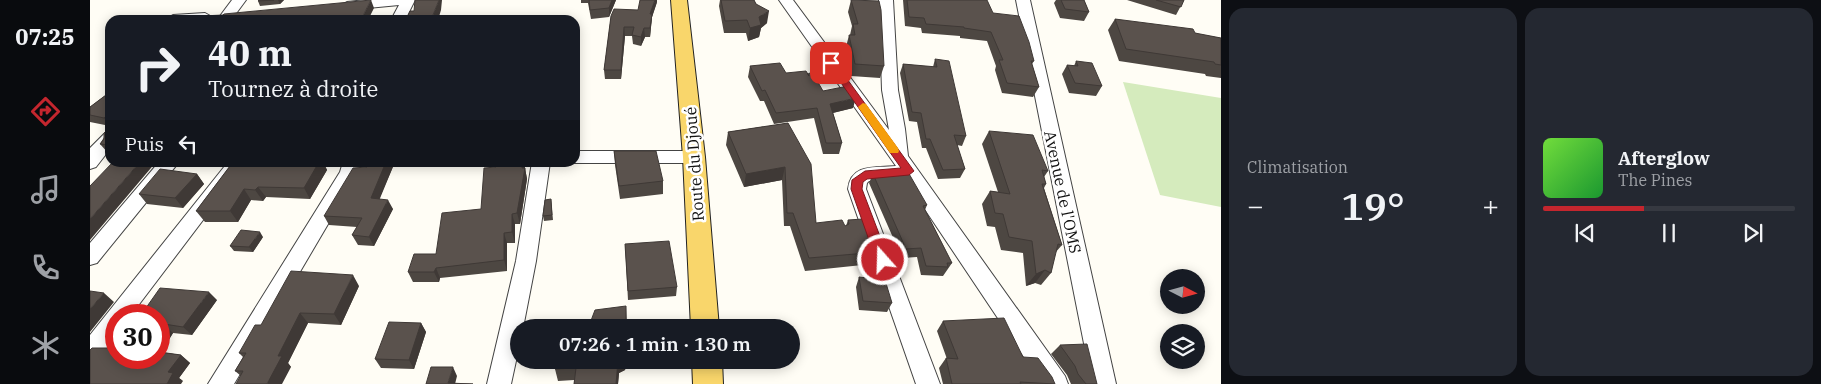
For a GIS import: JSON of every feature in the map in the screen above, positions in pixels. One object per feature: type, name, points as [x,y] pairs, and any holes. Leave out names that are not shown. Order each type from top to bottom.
[{"type":"main road","name":"Route du Djoué","points":[[679,0],[694,157],[704,319]]},
{"type":"main road","points":[[707,369],[708,384]]},
{"type":"street","points":[[228,15],[239,0]]},
{"type":"street","points":[[333,7],[406,0],[400,15]]},
{"type":"street","points":[[786,0],[904,164],[1056,384]]},
{"type":"street","points":[[886,0],[890,90],[904,164]]},
{"type":"street","name":"Avenue de l'OMS","points":[[1023,0],[1104,384]]},
{"type":"street","points":[[98,161],[96,153],[105,143]]},
{"type":"street","points":[[580,157],[694,157]]},
{"type":"street","points":[[904,164],[865,175],[858,180],[857,189],[928,384]]},
{"type":"street","points":[[90,257],[166,167]]},
{"type":"street","points":[[126,304],[234,167]]},
{"type":"street","points":[[220,384],[289,273],[350,167]]},
{"type":"street","points":[[500,384],[526,261],[541,167]]},
{"type":"street","points":[[90,353],[105,332]]},
{"type":"green space","points":[[1123,82],[1221,98],[1221,207],[1160,195]]},
{"type":"building","points":[[371,0],[364,15],[224,14]]},
{"type":"building","points":[[415,0],[439,0],[433,15],[408,15],[410,11],[414,11]]},
{"type":"building","points":[[589,0],[612,0],[609,8],[590,10]]},
{"type":"building","points":[[640,0],[655,0],[650,14],[652,14],[650,28],[644,28],[641,37],[632,35],[634,27],[624,27],[621,70],[604,70],[611,16],[614,9],[638,10]]},
{"type":"building","points":[[721,0],[754,0],[756,4],[769,11],[759,17],[761,25],[750,28],[747,20],[725,21]]},
{"type":"building","points":[[851,0],[879,1],[884,66],[855,64],[849,35],[855,35],[853,24],[858,24]]},
{"type":"building","points":[[907,0],[987,0],[993,13],[1019,16],[1029,42],[1034,61],[1031,61],[1039,87],[1007,83],[999,60],[1003,60],[991,32],[964,27],[926,24],[924,18],[909,17]]},
{"type":"building","points":[[1061,0],[1084,0],[1089,12],[1065,9]]},
{"type":"building","points":[[1156,0],[1184,0],[1181,7]]},
{"type":"building","points":[[1115,19],[1193,29],[1195,33],[1221,38],[1221,65],[1214,62],[1126,49]]},
{"type":"building","points":[[935,59],[949,61],[966,136],[954,135],[965,169],[943,170],[930,139],[926,139],[921,113],[912,112],[903,64],[937,67]]},
{"type":"building","points":[[1076,61],[1092,63],[1102,86],[1075,83],[1067,65],[1078,66]]},
{"type":"building","points":[[780,63],[786,73],[806,71],[809,76],[808,74],[812,72],[823,91],[848,86],[856,98],[830,104],[842,143],[826,143],[817,108],[776,113],[765,90],[762,91],[750,66]]},
{"type":"building","points":[[105,96],[104,118],[90,115],[90,107]]},
{"type":"building","points":[[788,123],[811,164],[816,223],[842,220],[845,226],[849,224],[848,220],[863,219],[878,252],[809,258],[793,213],[787,213],[785,167],[746,174],[728,132]]},
{"type":"building","points":[[989,131],[1033,135],[1048,171],[1042,170],[1046,184],[1042,184],[1062,245],[1058,244],[1051,273],[1045,270],[1036,274],[1032,241],[1009,237],[1003,214],[995,213],[990,191],[1010,194]]},
{"type":"building","points":[[104,133],[105,144],[100,144],[104,139]]},
{"type":"building","points":[[614,151],[656,151],[663,181],[619,186]]},
{"type":"building","points":[[108,167],[136,167],[90,219],[90,186]]},
{"type":"building","points":[[229,167],[316,167],[304,188],[258,187],[255,190],[244,189],[230,211],[196,211]]},
{"type":"building","points":[[384,167],[371,198],[388,200],[369,237],[352,235],[362,218],[324,216],[353,168]]},
{"type":"building","points":[[484,168],[525,168],[517,213],[512,214],[512,232],[504,233],[504,260],[436,268],[434,272],[408,272],[414,254],[436,254],[442,213],[481,209]]},
{"type":"building","points":[[160,169],[197,174],[175,198],[139,194]]},
{"type":"building","points":[[908,172],[927,205],[923,206],[952,263],[947,263],[948,267],[926,266],[921,248],[906,249],[873,174]]},
{"type":"building","points":[[551,199],[552,215],[543,216],[545,200]]},
{"type":"building","points":[[241,230],[260,232],[249,247],[230,246]]},
{"type":"building","points":[[669,241],[677,287],[628,291],[625,244]]},
{"type":"building","points":[[291,271],[353,275],[334,314],[300,313],[278,356],[282,356],[267,384],[236,384],[243,371],[235,371],[246,353],[239,353],[255,325],[261,325]]},
{"type":"building","points":[[859,277],[885,280],[892,303],[863,301]]},
{"type":"building","points":[[160,288],[209,292],[183,327],[170,325],[170,304],[149,304]]},
{"type":"building","points":[[90,291],[104,293],[90,309]]},
{"type":"building","points":[[626,306],[626,319],[592,319],[595,310]]},
{"type":"building","points":[[1004,318],[1023,357],[1038,358],[1055,384],[1020,382],[1021,384],[952,384],[946,358],[958,359],[943,321]]},
{"type":"building","points":[[389,322],[421,323],[409,360],[375,359]]},
{"type":"building","points":[[1087,344],[1097,384],[1086,384],[1060,345]]},
{"type":"building","points":[[92,348],[105,348],[105,369],[170,369],[170,354],[181,355],[168,372],[173,373],[167,384],[90,384],[90,350]]},
{"type":"building","points":[[431,367],[453,367],[448,383],[473,384],[426,384]]},
{"type":"building","points":[[576,369],[617,369],[616,384],[574,384]]},
{"type":"slow traffic","points":[[863,107],[894,151]]},
{"type":"route","points":[[831,63],[909,171],[865,175],[858,180],[857,189],[883,260]]}]
